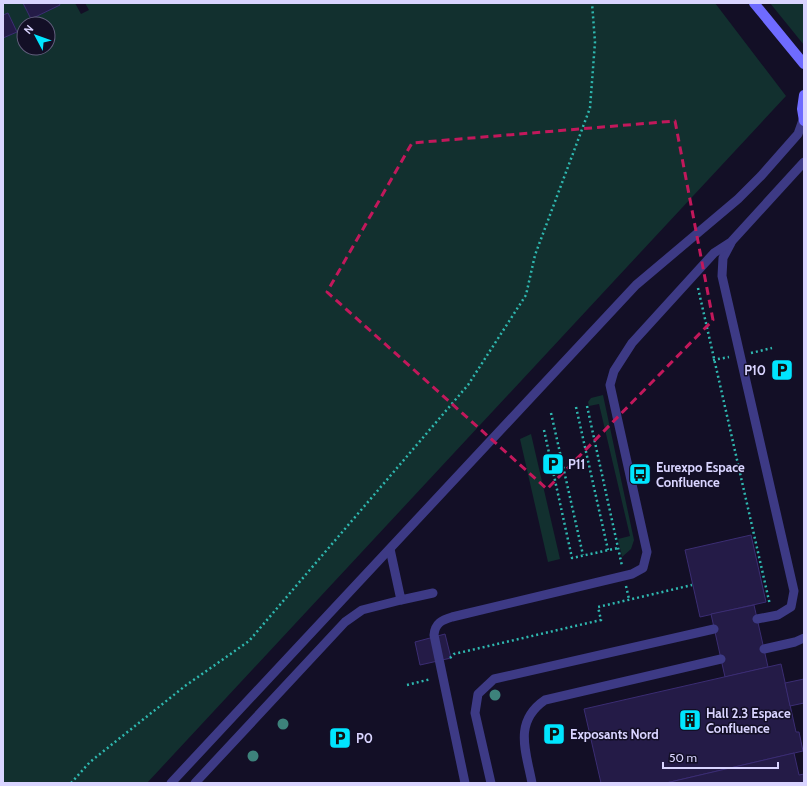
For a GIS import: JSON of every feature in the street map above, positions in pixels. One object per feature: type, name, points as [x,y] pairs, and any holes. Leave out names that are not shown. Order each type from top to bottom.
[{"type":"street","points":[[754,3],[804,64]]},
{"type":"street","points":[[804,95],[802,109],[804,121]]},
{"type":"lane","points":[[171,783],[636,285],[738,199],[761,176],[798,134],[804,121]]},
{"type":"lane","points":[[466,783],[434,635],[437,625],[443,620],[624,576],[640,571],[643,568],[647,552],[610,385],[614,371],[632,343],[714,253],[731,242],[804,162]]},
{"type":"lane","points":[[731,242],[723,258],[722,276],[794,591],[791,607],[773,616],[757,619]]},
{"type":"lane","points":[[390,549],[401,600]]},
{"type":"lane","points":[[195,783],[345,622],[362,610],[433,593]]},
{"type":"lane","points":[[491,783],[475,713],[478,694],[494,679],[714,629]]},
{"type":"lane","points":[[764,649],[795,642],[804,638]]},
{"type":"lane","points":[[532,783],[524,731],[531,713],[541,703],[553,698],[721,659]]},
{"type":"path","points":[[71,783],[90,762],[179,691],[248,641],[468,385],[526,295],[535,255],[590,108],[595,42],[592,3]]},
{"type":"path","points":[[695,274],[773,616]]},
{"type":"path","points":[[587,406],[629,600]]},
{"type":"path","points":[[576,408],[608,550]]},
{"type":"path","points":[[551,413],[582,555]]},
{"type":"path","points":[[544,430],[572,558],[618,548]]},
{"type":"path","points":[[406,685],[451,674],[447,662],[454,654],[601,620],[598,607],[692,585]]},
{"type":"highlighted area","points":[[675,121],[713,320],[547,489],[327,292],[412,143]]},
{"type":"green space","points":[[3,3],[75,3],[81,14],[89,10],[85,3],[715,3],[786,96],[147,783],[3,783]]},
{"type":"green space","points":[[770,3],[804,3],[804,45]]},
{"type":"green space","points":[[603,395],[634,540],[631,549],[622,557],[618,539],[630,536],[599,404],[589,406],[588,402],[591,398]]},
{"type":"green space","points":[[531,434],[560,559],[548,562],[520,439]]},
{"type":"building","points":[[23,3],[59,3],[60,5],[37,16],[30,16]]},
{"type":"building","points":[[8,13],[16,32],[3,38],[3,15]]},
{"type":"building","points":[[751,535],[766,602],[700,617],[685,550]]},
{"type":"building","points":[[754,605],[768,667],[725,677],[711,614]]},
{"type":"building","points":[[445,634],[451,658],[420,665],[415,642]]},
{"type":"building","name":"Hall 2.3 Espace Confluence","points":[[781,664],[796,732],[799,732],[803,751],[666,783],[601,783],[584,709]]},
{"type":"building","points":[[804,679],[804,703],[790,706],[785,683]]},
{"type":"building","points":[[794,753],[799,775],[804,774],[804,783],[666,783]]},
{"type":"place","name":"P10","points":[[782,370]]},
{"type":"place","name":"P11","points":[[553,464]]},
{"type":"place","name":"Eurexpo Espace Confluence","points":[[640,474]]},
{"type":"place","name":"Hall 2.3 Espace Confluence","points":[[690,720]]},
{"type":"place","name":"Exposants Nord","points":[[554,734]]},
{"type":"place","name":"P0","points":[[340,738]]}]
